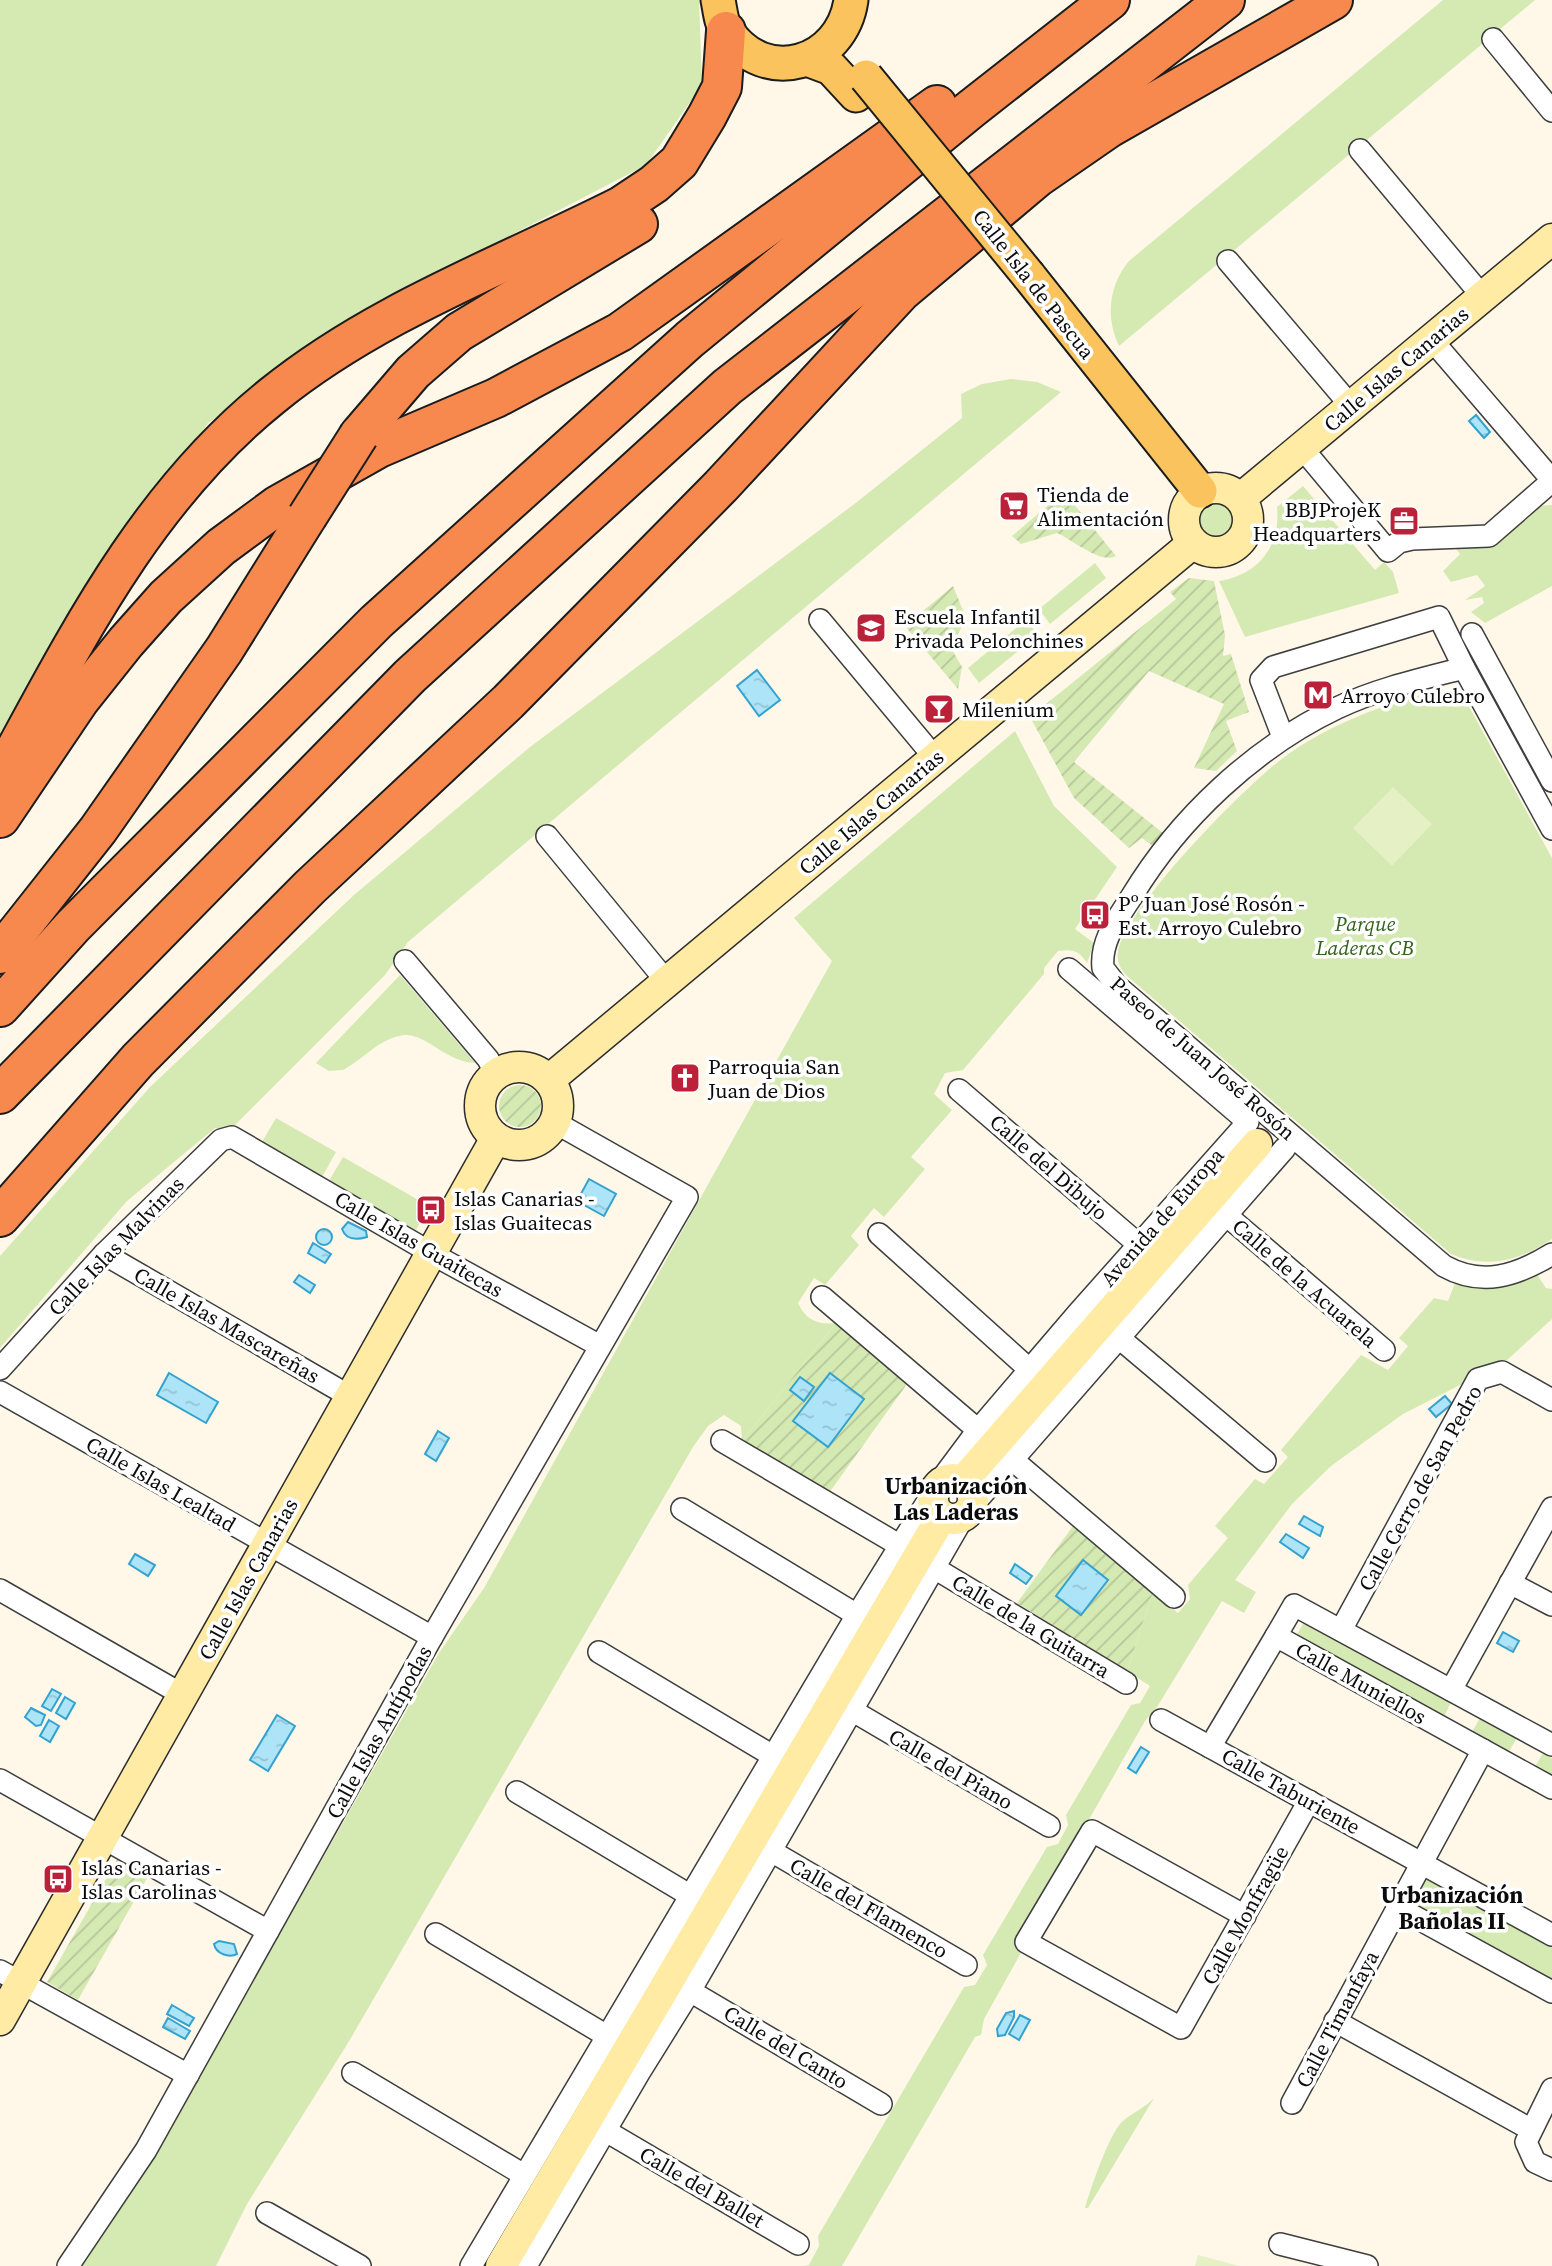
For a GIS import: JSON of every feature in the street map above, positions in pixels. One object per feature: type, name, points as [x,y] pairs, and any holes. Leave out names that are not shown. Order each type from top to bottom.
[{"type":"highway","points":[[0,818],[79,701],[126,642],[166,597],[221,547],[278,505],[379,449],[506,393],[620,332],[1080,0]]},
{"type":"highway","points":[[0,1007],[73,926],[376,622],[690,339],[971,108],[1110,0]]},
{"type":"highway","points":[[0,1094],[410,676],[727,387],[1224,0]]},
{"type":"highway","points":[[0,1217],[138,1060],[310,887],[518,692],[721,486],[901,292],[1038,177],[1099,135],[1333,0]]},
{"type":"highway","points":[[0,954],[106,818],[224,650],[359,435],[414,372],[459,332],[634,227],[664,204],[691,172],[717,121],[722,87],[722,15]]},
{"type":"highway","points":[[0,778],[75,636],[152,519],[225,438],[273,395],[346,346],[400,315],[621,206],[654,184],[679,162],[722,87]]},
{"type":"main road","points":[[722,15],[754,56],[775,63],[807,59],[830,46],[847,14]]},
{"type":"main road","points":[[847,14],[850,52],[861,86]]},
{"type":"main road","points":[[807,59],[831,68],[861,86]]},
{"type":"main road","name":"Calle Isla de Pascua","points":[[861,86],[1196,495]]},
{"type":"street","points":[[1493,39],[1552,111]]},
{"type":"street","points":[[1360,150],[1483,297]]},
{"type":"street","name":"Calle Islas Canarias","points":[[1241,498],[1552,239]]},
{"type":"street","points":[[1228,261],[1351,406]]},
{"type":"street","points":[[1301,448],[1388,551],[1399,542],[1412,539],[1489,536],[1552,480],[1431,339]]},
{"type":"street","points":[[1221,488],[1241,498],[1249,520],[1247,531],[1234,546],[1211,551],[1193,543],[1184,522],[1196,495],[1221,488]]},
{"type":"street","name":"Calle Islas Canarias","points":[[549,1080],[1193,543]]},
{"type":"street","points":[[1283,737],[1261,680],[1273,667],[1439,617],[1465,671],[1549,821]]},
{"type":"street","points":[[820,620],[934,758]]},
{"type":"street","points":[[1472,634],[1552,781]]},
{"type":"street","name":"Paseo de Juan José Rosón","points":[[1487,663],[1465,671],[1396,685],[1339,706],[1283,737],[1249,763],[1194,816],[1144,876],[1105,942],[1103,968],[1118,986],[1269,1132],[1444,1266],[1464,1277],[1504,1275],[1536,1264],[1552,1254]]},
{"type":"street","points":[[547,836],[667,982]]},
{"type":"street","points":[[405,961],[488,1059],[496,1074]]},
{"type":"street","points":[[1103,968],[1076,975],[1269,1132]]},
{"type":"street","points":[[510,1068],[526,1068],[549,1080],[557,1096],[556,1122],[542,1138],[526,1145],[515,1146],[496,1138],[483,1124],[480,1099],[487,1083],[496,1074],[510,1068]]},
{"type":"street","name":"Calle del Dibujo","points":[[959,1090],[1158,1257]]},
{"type":"street","name":"Calle Islas Antípodas","points":[[68,2266],[146,2150],[432,1637],[687,1197],[556,1122]]},
{"type":"street","name":"Avenida de Europa","points":[[496,2263],[524,2175],[570,2096],[620,2038],[682,1982],[735,1914],[809,1784],[847,1699],[862,1628],[900,1545],[952,1499],[1014,1461],[1078,1313],[1158,1257],[1226,1215],[1269,1132]]},
{"type":"street","name":"Avenida de Europa","points":[[496,2263],[565,2200],[639,2073],[682,1982],[698,1909],[733,1824],[809,1697],[862,1628],[952,1499],[1048,1384],[1115,1324],[1158,1257],[1269,1132]]},
{"type":"street","name":"Calle Islas Malvinas","points":[[0,1369],[104,1254],[221,1140],[232,1137],[239,1140]]},
{"type":"street","name":"Calle Islas Canarias","points":[[0,2020],[11,1977],[102,1837],[496,1138]]},
{"type":"street","name":"Calle Islas Guaitecas","points":[[239,1140],[432,1253],[600,1346]]},
{"type":"street","name":"Calle de la Acuarela","points":[[1226,1215],[1384,1350]]},
{"type":"street","points":[[879,1234],[1048,1384]]},
{"type":"street","name":"Calle Islas Mascareñas","points":[[104,1254],[351,1397]]},
{"type":"street","points":[[822,1297],[978,1430]]},
{"type":"street","name":"Avenida de Europa","points":[[1078,1313],[1115,1324]]},
{"type":"street","points":[[1115,1324],[1265,1461]]},
{"type":"street","name":"Calle Cerro de San Pedro","points":[[1341,1630],[1478,1379],[1503,1372],[1552,1400]]},
{"type":"street","name":"Avenida de Europa","points":[[496,2263],[535,2210],[574,2140],[620,2038],[643,1976],[741,1859],[804,1751],[900,1629],[936,1569],[952,1499],[978,1430],[1048,1384]]},
{"type":"street","name":"Calle Islas Lealtad","points":[[0,1392],[432,1637]]},
{"type":"street","points":[[722,1441],[900,1545]]},
{"type":"street","points":[[1014,1461],[1174,1597]]},
{"type":"street","points":[[1451,1690],[1552,1508]]},
{"type":"street","points":[[682,1509],[862,1628],[900,1629]]},
{"type":"street","name":"Calle de la Guitarra","points":[[936,1569],[1126,1683]]},
{"type":"street","points":[[1510,1583],[1552,1605]]},
{"type":"street","points":[[0,1590],[183,1695]]},
{"type":"street","name":"Calle Muniellos","points":[[1552,1745],[1294,1605],[1276,1636],[1552,1788]]},
{"type":"street","points":[[1210,1747],[1276,1636]]},
{"type":"street","points":[[599,1652],[773,1756]]},
{"type":"street","points":[[809,1697],[847,1699]]},
{"type":"street","name":"Calle del Piano","points":[[847,1699],[1049,1826]]},
{"type":"street","name":"Calle Taburiente","points":[[1161,1720],[1552,1935]]},
{"type":"street","name":"Calle Timanfaya","points":[[1292,2103],[1483,1750]]},
{"type":"street","points":[[804,1751],[809,1784]]},
{"type":"street","points":[[0,1780],[268,1931]]},
{"type":"street","points":[[517,1792],[698,1909],[735,1914]]},
{"type":"street","name":"Calle Monfragüe","points":[[1245,1916],[1092,1831],[1026,1942],[1181,2028],[1245,1916],[1310,1801]]},
{"type":"street","points":[[733,1824],[741,1859]]},
{"type":"street","name":"Calle del Flamenco","points":[[771,1851],[966,1965]]},
{"type":"street","points":[[1397,1907],[1552,1992]]},
{"type":"street","points":[[436,1934],[620,2038],[639,2073]]},
{"type":"street","points":[[643,1976],[682,1982]]},
{"type":"street","points":[[11,1977],[188,2075]]},
{"type":"street","name":"Calle del Canto","points":[[682,1982],[881,2104]]},
{"type":"street","points":[[1335,2021],[1530,2129]]},
{"type":"street","points":[[353,2073],[524,2175]]},
{"type":"street","points":[[1552,2089],[1530,2129],[1526,2142],[1529,2154],[1544,2168],[1552,2170]]},
{"type":"street","points":[[570,2096],[574,2140]]},
{"type":"street","name":"Calle del Ballet","points":[[606,2131],[799,2244]]},
{"type":"street","points":[[535,2210],[565,2200]]},
{"type":"street","points":[[267,2213],[360,2266]]},
{"type":"street","points":[[1280,2244],[1367,2266]]},
{"type":"green space","points":[[0,0],[699,0],[702,85],[646,165],[415,285],[208,423],[0,748]]},
{"type":"green space","points":[[1443,0],[1535,0],[1119,346],[1112,324],[1111,302],[1117,280],[1129,261]]},
{"type":"green space","points":[[1011,379],[1037,382],[1061,392],[408,942],[385,975],[232,1128],[215,1128],[127,1201],[0,1348],[0,1256],[150,1087],[354,895],[530,747],[857,502],[962,418],[961,394],[982,384]]},
{"type":"green space","points":[[1303,486],[1375,570],[1384,562],[1393,572],[1399,593],[1245,637],[1219,581],[1245,572],[1264,556],[1275,534],[1277,507]]},
{"type":"green space","points":[[1064,492],[1116,556],[1110,558],[1094,554],[1057,533],[1021,544],[1012,536]]},
{"type":"green space","points":[[1217,497],[1226,498],[1233,503],[1238,510],[1238,528],[1233,535],[1226,540],[1217,541],[1208,540],[1201,535],[1196,528],[1195,519],[1196,510],[1201,503],[1208,498]]},
{"type":"green space","points":[[1552,505],[1552,586],[1485,623],[1471,612],[1484,603],[1482,597],[1465,600],[1485,586],[1477,575],[1451,582],[1443,571],[1460,554],[1453,545],[1534,506]]},
{"type":"green space","points":[[1095,563],[1106,578],[1050,624],[1039,609]]},
{"type":"green space","points":[[1189,578],[1214,581],[1225,635],[1223,656],[1231,654],[1249,712],[1226,721],[1237,751],[1216,771],[1194,768],[1224,704],[1149,671],[1074,762],[1163,833],[1153,846],[1142,838],[1129,848],[1074,798],[1030,717],[1176,599],[1170,592]]},
{"type":"green space","points":[[953,586],[964,613],[963,624],[951,648],[962,667],[958,689],[905,626]]},
{"type":"green space","points":[[1026,620],[1038,635],[979,683],[968,668]]},
{"type":"green space","name":"Parque Laderas CB","points":[[1440,690],[1454,690],[1466,701],[1552,858],[1552,1239],[1528,1253],[1490,1262],[1464,1259],[1451,1254],[1127,976],[1118,959],[1126,932],[1163,879],[1216,820],[1265,773],[1301,746],[1339,725],[1399,701]]},
{"type":"green space","points":[[1015,731],[1054,806],[1117,867],[1075,929],[1094,943],[1087,963],[1075,951],[1058,951],[1044,968],[1044,974],[963,1070],[945,1073],[934,1094],[952,1110],[911,1157],[925,1169],[884,1217],[874,1208],[851,1236],[859,1245],[825,1285],[814,1278],[798,1303],[813,1320],[836,1323],[742,1441],[741,1426],[724,1415],[708,1426],[693,1447],[348,2043],[247,2204],[216,2266],[82,2266],[151,2162],[439,1653],[484,1588],[832,961],[794,918]]},
{"type":"green space","points":[[1393,787],[1432,824],[1392,866],[1353,828]]},
{"type":"green space","points":[[400,975],[475,1063],[453,1057],[417,1037],[408,1035],[391,1038],[343,1070],[329,1071],[316,1063]]},
{"type":"green space","points":[[520,1085],[535,1091],[541,1106],[535,1121],[520,1127],[505,1121],[499,1106],[505,1091]]},
{"type":"green space","points":[[276,1118],[336,1152],[322,1177],[262,1142]]},
{"type":"green space","points":[[343,1157],[429,1206],[416,1230],[329,1181]]},
{"type":"green space","points":[[1536,1273],[1546,1288],[1552,1289],[1552,1319],[1505,1362],[1477,1370],[1466,1382],[1403,1414],[1331,1466],[1292,1504],[1235,1580],[1256,1592],[1244,1613],[1222,1601],[1157,1707],[1145,1721],[1017,1946],[1022,1951],[984,2019],[981,2035],[975,2037],[842,2266],[804,2266],[809,2265],[819,2246],[818,2236],[964,1987],[975,1985],[987,1965],[983,1955],[1047,1847],[1058,1844],[1068,1825],[1066,1815],[1131,1705],[1140,1703],[1150,1686],[1127,1671],[1153,1592],[1178,1613],[1190,1599],[1188,1585],[1228,1538],[1215,1526],[1255,1479],[1264,1484],[1288,1457],[1281,1450],[1361,1355],[1388,1370],[1408,1346],[1399,1338],[1434,1298],[1448,1301],[1455,1283],[1486,1287]]},
{"type":"green space","points":[[836,1323],[907,1384],[829,1493],[742,1441]]},
{"type":"green space","points":[[1073,1526],[1153,1592],[1127,1671],[1017,1603]]},
{"type":"green space","points":[[1304,1622],[1451,1702],[1444,1717],[1296,1636]]},
{"type":"green space","points":[[1480,1718],[1517,1738],[1509,1751],[1472,1732]]},
{"type":"green space","points":[[1543,1753],[1552,1758],[1552,1776],[1535,1767]]},
{"type":"green space","points":[[119,1856],[150,1873],[78,2000],[47,1982]]},
{"type":"green space","points":[[1425,1873],[1552,1943],[1552,1984],[1408,1905]]},
{"type":"green space","points":[[1154,2098],[1088,2208],[1085,2208],[1112,2136],[1127,2118]]},
{"type":"green space","points":[[1198,2255],[1239,2266],[1195,2266]]},
{"type":"water","points":[[1476,415],[1490,432],[1484,438],[1469,421]]},
{"type":"water","points":[[757,670],[780,700],[759,716],[737,686]]},
{"type":"water","points":[[589,1179],[616,1194],[604,1216],[577,1201]]},
{"type":"water","points":[[348,1222],[366,1231],[367,1237],[356,1239],[346,1235],[342,1229]]},
{"type":"water","points":[[324,1229],[330,1231],[330,1243],[324,1245],[318,1243],[316,1237],[318,1231]]},
{"type":"water","points":[[313,1243],[331,1254],[325,1263],[308,1253]]},
{"type":"water","points":[[299,1275],[315,1285],[310,1293],[294,1282]]},
{"type":"water","points":[[169,1373],[218,1402],[206,1423],[157,1395]]},
{"type":"water","points":[[830,1373],[864,1399],[828,1447],[793,1421]]},
{"type":"water","points":[[800,1377],[814,1387],[804,1401],[790,1390]]},
{"type":"water","points":[[1445,1396],[1452,1404],[1436,1417],[1429,1409]]},
{"type":"water","points":[[438,1431],[449,1438],[436,1461],[425,1454]]},
{"type":"water","points":[[1304,1516],[1323,1527],[1320,1536],[1299,1524]]},
{"type":"water","points":[[1286,1534],[1309,1548],[1303,1558],[1280,1542]]},
{"type":"water","points":[[135,1554],[155,1565],[148,1576],[129,1564]]},
{"type":"water","points":[[1083,1560],[1108,1580],[1081,1615],[1056,1596]]},
{"type":"water","points":[[1015,1564],[1032,1576],[1026,1584],[1010,1573]]},
{"type":"water","points":[[1503,1632],[1519,1641],[1513,1652],[1497,1643]]},
{"type":"water","points":[[52,1689],[61,1694],[51,1711],[42,1706]]},
{"type":"water","points":[[65,1697],[75,1703],[66,1719],[56,1713]]},
{"type":"water","points":[[31,1708],[45,1715],[41,1725],[36,1726],[25,1717]]},
{"type":"water","points":[[277,1715],[295,1726],[268,1771],[250,1760]]},
{"type":"water","points":[[49,1720],[59,1726],[50,1742],[40,1736]]},
{"type":"water","points":[[1141,1747],[1149,1752],[1136,1773],[1128,1768]]},
{"type":"water","points":[[219,1941],[234,1944],[237,1954],[230,1956],[220,1953],[214,1944]]},
{"type":"water","points":[[172,2005],[194,2018],[189,2026],[167,2014]]},
{"type":"water","points":[[1014,2011],[1014,2017],[1005,2035],[998,2036],[997,2029],[1006,2013]]},
{"type":"water","points":[[1020,2015],[1030,2020],[1019,2040],[1009,2034]]},
{"type":"water","points":[[168,2018],[190,2031],[185,2039],[163,2027]]},
{"type":"place","name":"Tienda de Alimentación","points":[[1014,506]]},
{"type":"place","name":"BBJProjeK Headquarters","points":[[1404,521]]},
{"type":"place","name":"Escuela Infantil Privada Pelonchines","points":[[871,628]]},
{"type":"place","name":"Arroyo Culebro","points":[[1318,695]]},
{"type":"place","name":"Milenium","points":[[939,709]]},
{"type":"place","name":"Pº Juan José Rosón - Est. Arroyo Culebro","points":[[1095,915]]},
{"type":"place","name":"Parroquia San Juan de Dios","points":[[685,1078]]},
{"type":"place","name":"Islas Canarias - Islas Guaitecas","points":[[431,1210]]},
{"type":"place","name":"Islas Canarias - Islas Carolinas","points":[[58,1879]]},
{"type":"district","name":"Urbanización Las Laderas","points":[[956,1499]]},
{"type":"district","name":"Urbanización Bañolas II","points":[[1452,1908]]}]
